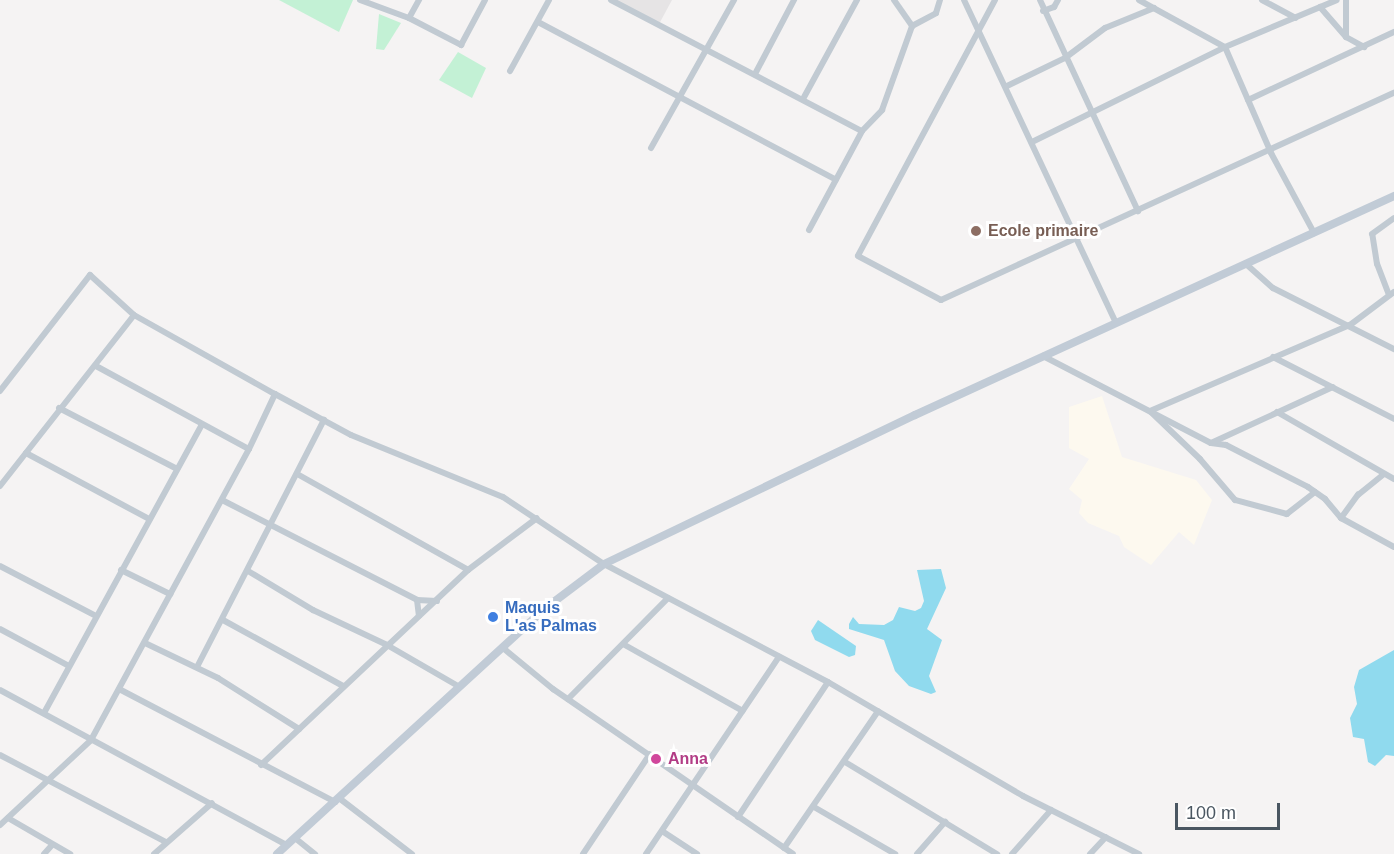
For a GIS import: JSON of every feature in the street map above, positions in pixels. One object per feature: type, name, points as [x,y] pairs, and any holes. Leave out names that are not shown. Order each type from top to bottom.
[{"type":"street","points":[[360,0],[409,18],[461,45],[485,0]]},
{"type":"street","points":[[409,18],[419,0]]},
{"type":"street","points":[[510,70],[549,0]]},
{"type":"street","points":[[611,0],[862,131]]},
{"type":"street","points":[[755,74],[794,0]]},
{"type":"street","points":[[803,99],[857,0]]},
{"type":"street","points":[[894,0],[912,26]]},
{"type":"street","points":[[809,230],[862,131],[882,110],[912,26],[936,13],[940,0]]},
{"type":"street","points":[[964,0],[980,27],[1116,323]]},
{"type":"street","points":[[995,0],[858,256],[941,300],[1270,153],[1394,93]]},
{"type":"street","points":[[1040,0],[1043,11],[1138,211]]},
{"type":"street","points":[[1043,11],[1054,7],[1058,0]]},
{"type":"street","points":[[1139,0],[1224,47],[1270,153],[1314,233]]},
{"type":"street","points":[[1262,0],[1296,18]]},
{"type":"street","points":[[1032,142],[1224,47],[1337,0]]},
{"type":"street","points":[[1346,0],[1346,37]]},
{"type":"street","points":[[651,148],[708,50],[732,1]]},
{"type":"street","points":[[1320,7],[1346,37],[1365,47]]},
{"type":"street","points":[[1007,86],[1065,58],[1105,28],[1155,8]]},
{"type":"street","points":[[538,22],[836,180]]},
{"type":"street","points":[[1248,100],[1394,32]]},
{"type":"street","points":[[278,854],[458,686],[547,607],[604,564],[1043,356],[1394,196]]},
{"type":"street","points":[[1150,411],[1350,325],[1391,293],[1377,264],[1372,234],[1394,218]]},
{"type":"street","points":[[1246,264],[1273,288],[1394,349]]},
{"type":"street","points":[[0,391],[90,275],[134,315],[275,394],[324,420],[503,497],[604,564],[828,682],[1051,810],[1139,854]]},
{"type":"street","points":[[0,486],[134,315]]},
{"type":"street","points":[[1043,356],[1211,443],[1226,445],[1315,492],[1341,518],[1394,547]]},
{"type":"street","points":[[1273,357],[1394,419]]},
{"type":"street","points":[[96,366],[249,449]]},
{"type":"street","points":[[1211,443],[1333,387]]},
{"type":"street","points":[[0,825],[91,740],[121,690],[249,449],[275,394]]},
{"type":"street","points":[[59,408],[177,469]]},
{"type":"street","points":[[1150,411],[1200,459],[1235,500],[1287,514],[1315,492]]},
{"type":"street","points":[[1277,412],[1394,479]]},
{"type":"street","points":[[197,667],[298,475],[324,420]]},
{"type":"street","points":[[44,713],[202,425]]},
{"type":"street","points":[[26,453],[149,519]]},
{"type":"street","points":[[1341,518],[1358,495],[1384,474]]},
{"type":"street","points":[[298,475],[468,570]]},
{"type":"street","points":[[222,500],[417,600],[437,601]]},
{"type":"street","points":[[261,765],[468,570],[537,518]]},
{"type":"street","points":[[0,566],[96,616]]},
{"type":"street","points":[[121,570],[170,594]]},
{"type":"street","points":[[248,571],[313,610],[387,645],[458,686]]},
{"type":"street","points":[[568,699],[668,598]]},
{"type":"street","points":[[417,600],[419,616]]},
{"type":"street","points":[[223,620],[344,687]]},
{"type":"street","points":[[0,629],[69,666]]},
{"type":"street","points":[[145,643],[197,667],[299,729]]},
{"type":"street","points":[[622,644],[743,711]]},
{"type":"street","points":[[502,648],[568,699],[793,854]]},
{"type":"street","points":[[646,854],[779,657]]},
{"type":"street","points":[[738,817],[828,682]]},
{"type":"street","points":[[0,690],[287,845]]},
{"type":"street","points":[[121,690],[261,765],[337,800],[412,854]]},
{"type":"street","points":[[784,848],[878,711]]},
{"type":"street","points":[[583,854],[650,754]]},
{"type":"street","points":[[0,756],[166,842]]},
{"type":"street","points":[[845,762],[997,854]]},
{"type":"street","points":[[154,854],[212,803]]},
{"type":"street","points":[[814,807],[895,854]]},
{"type":"street","points":[[1012,854],[1051,810]]},
{"type":"street","points":[[8,818],[70,854]]},
{"type":"street","points":[[916,854],[945,822]]},
{"type":"street","points":[[662,831],[697,854]]},
{"type":"street","points":[[1090,854],[1106,837]]},
{"type":"street","points":[[295,838],[315,854]]},
{"type":"street","points":[[44,854],[52,845]]},
{"type":"shaded area","points":[[614,0],[672,0],[659,24]]},
{"type":"shaded area","points":[[1102,396],[1122,457],[1196,480],[1212,500],[1194,545],[1179,532],[1151,565],[1124,547],[1119,536],[1088,523],[1079,513],[1082,500],[1069,489],[1089,459],[1069,448],[1069,407]]},
{"type":"green space","points":[[279,0],[353,0],[339,32]]},
{"type":"green space","points":[[379,14],[401,23],[384,50],[376,49]]},
{"type":"green space","points":[[458,52],[486,68],[472,98],[439,80]]},
{"type":"water","points":[[941,569],[946,588],[927,629],[942,640],[929,676],[936,692],[931,694],[909,686],[895,671],[884,640],[849,629],[849,624],[853,617],[859,624],[884,625],[893,620],[899,607],[915,611],[921,608],[924,601],[917,570]]},
{"type":"water","points":[[818,620],[856,646],[855,655],[849,657],[815,640],[811,631]]},
{"type":"water","points":[[1394,650],[1394,756],[1386,755],[1375,766],[1368,762],[1364,739],[1353,737],[1350,718],[1357,704],[1354,687],[1359,670]]},
{"type":"place","name":"Ecole primaire","points":[[976,231]]},
{"type":"place","name":"Maquis L'as Palmas","points":[[493,617]]},
{"type":"place","name":"Anna","points":[[656,759]]}]
